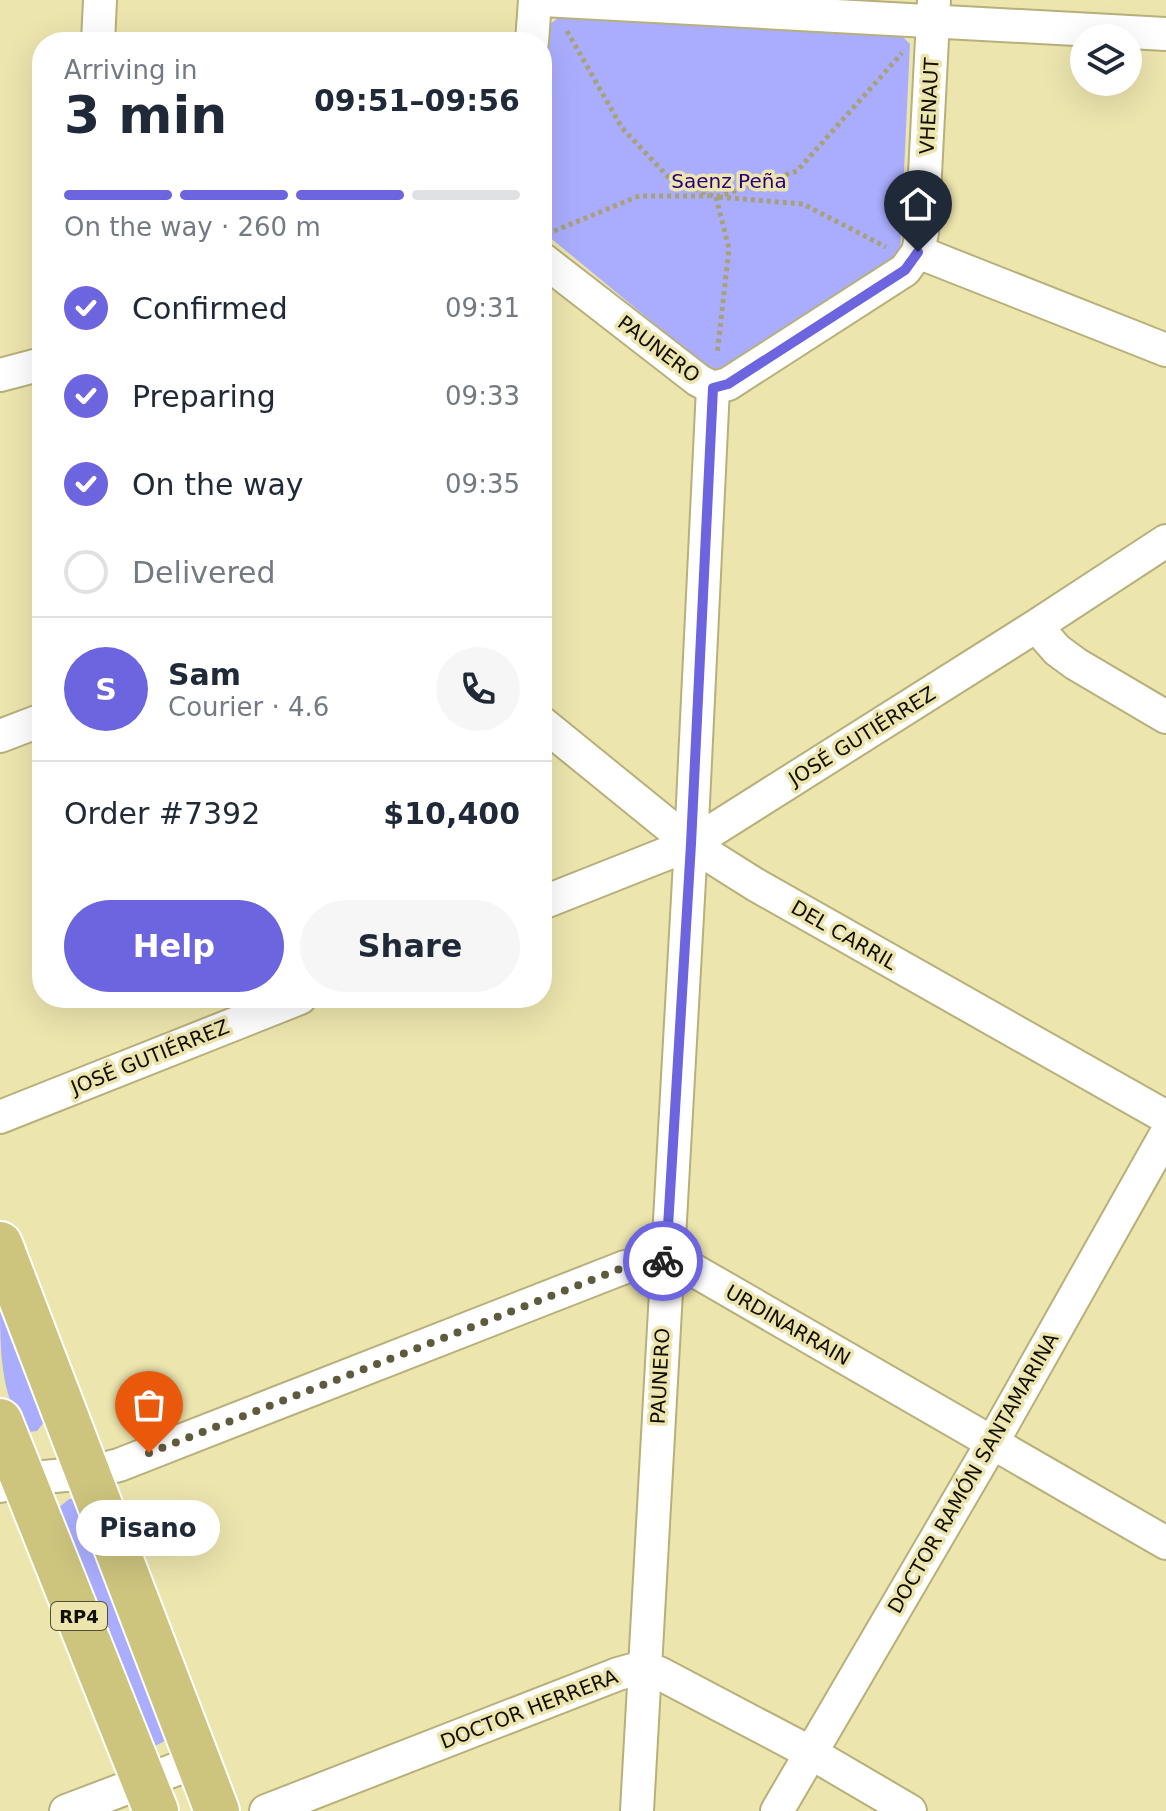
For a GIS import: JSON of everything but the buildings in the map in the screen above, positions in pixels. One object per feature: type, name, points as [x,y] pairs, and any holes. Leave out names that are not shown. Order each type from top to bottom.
[{"type":"main road","name":"RP4","points":[[0,1244],[217,1811]]},
{"type":"main road","name":"RP4","points":[[0,1421],[12,1482],[150,1796]]},
{"type":"street","points":[[98,32],[100,0]]},
{"type":"street","points":[[536,32],[546,6],[934,10],[1166,34]]},
{"type":"street","name":"VHENAUT","points":[[918,252],[922,232],[934,10]]},
{"type":"street","points":[[713,388],[728,384],[905,270],[918,252],[1166,350]]},
{"type":"street","name":"PAUNERO","points":[[552,254],[698,380],[713,388],[637,1811]]},
{"type":"street","points":[[0,375],[32,367]]},
{"type":"street","name":"JOSÉ GUTIÉRREZ","points":[[552,899],[691,844],[1166,541]]},
{"type":"street","points":[[1036,626],[1057,650],[1076,664],[1166,717]]},
{"type":"street","points":[[0,736],[32,724]]},
{"type":"street","name":"DEL CARRIL","points":[[552,731],[691,844],[756,885],[1166,1117]]},
{"type":"street","name":"JOSÉ GUTIÉRREZ","points":[[0,1117],[275,1008]]},
{"type":"street","name":"DOCTOR RAMÓN SANTAMARINA","points":[[777,1811],[992,1443],[1166,1134]]},
{"type":"street","points":[[12,1482],[87,1473],[119,1465],[625,1267],[666,1260]]},
{"type":"street","name":"URDINARRAIN","points":[[666,1260],[695,1271],[1166,1543]]},
{"type":"street","name":"DOCTOR HERRERA","points":[[266,1811],[643,1667],[811,1753],[910,1811]]},
{"type":"street","points":[[66,1811],[150,1796],[198,1761]]},
{"type":"path","points":[[546,6],[622,128],[672,181],[716,197],[797,171],[910,44],[909,59]]},
{"type":"path","points":[[552,243],[639,196],[716,197],[803,204],[900,255],[918,252]]},
{"type":"path","points":[[713,388],[729,249],[716,197]]},
{"type":"green space","name":"Saenz Peña","points":[[559,17],[899,33],[910,44],[900,255],[715,374],[552,239],[552,32],[545,32],[545,28]]},
{"type":"green space","points":[[0,1304],[45,1421],[37,1431],[28,1432],[19,1420],[7,1389],[1,1355]]},
{"type":"green space","points":[[69,1499],[74,1499],[167,1740],[153,1747],[56,1510]]},
{"type":"way so far","points":[[149,1453],[625,1267],[663,1261]]},
{"type":"place","name":"Pisano","points":[[149,1453]]},
{"type":"route","points":[[663,1261],[666,1260],[687,903],[713,388],[728,384],[905,270],[918,252]]}]
